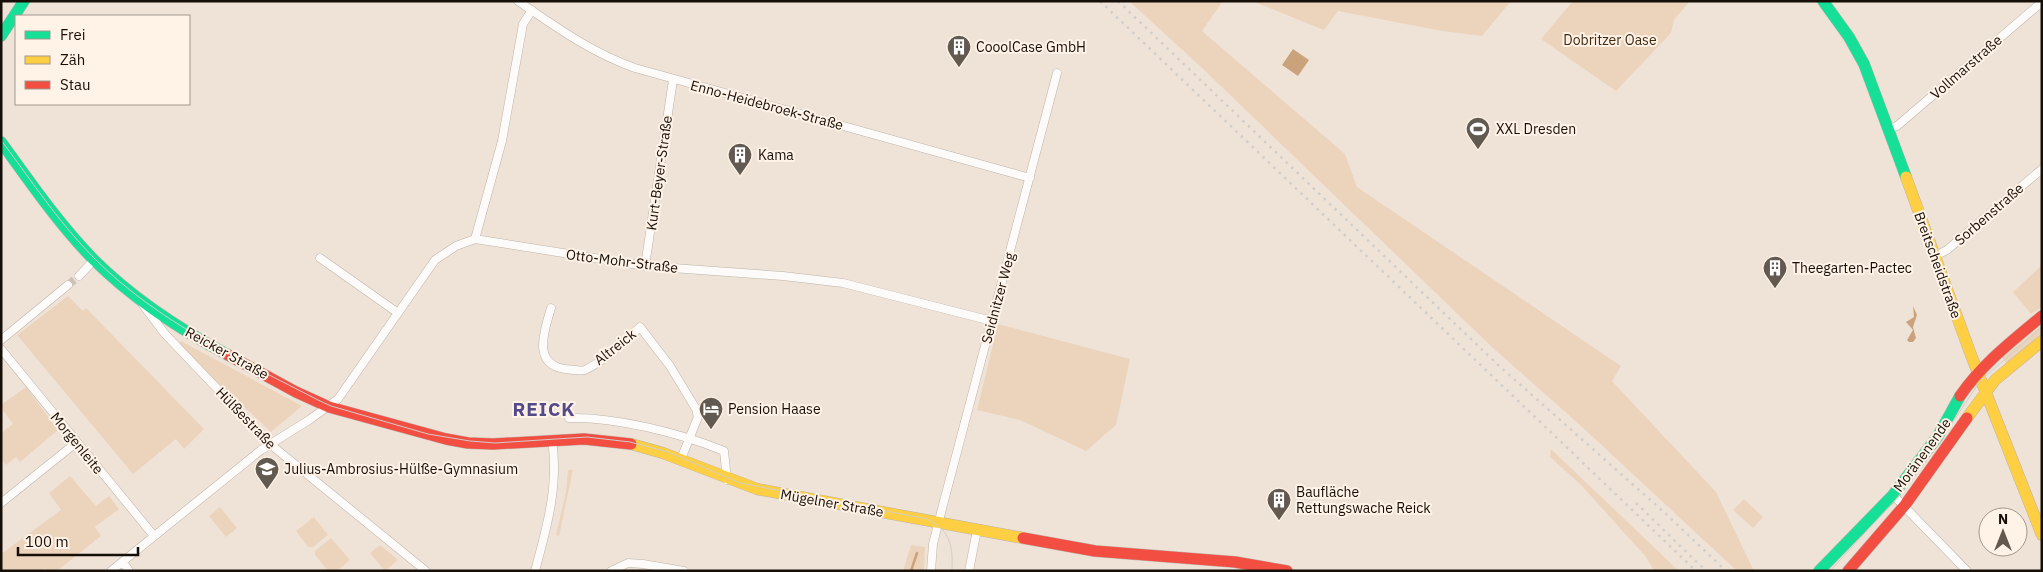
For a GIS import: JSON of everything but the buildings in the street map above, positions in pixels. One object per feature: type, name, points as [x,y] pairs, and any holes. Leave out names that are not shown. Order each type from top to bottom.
[{"type":"street","points":[[1,36],[24,1]]},
{"type":"street","name":"Enno-Heidebroek-Straße","points":[[518,1],[569,36],[618,62],[673,80],[1030,178]]},
{"type":"street","name":"Breitscheidstraße","points":[[1824,1],[1857,50],[1978,373],[2042,535]]},
{"type":"street","name":"Vollmarstraße","points":[[1888,129],[1897,126],[2042,2]]},
{"type":"street","points":[[111,571],[270,444],[330,407],[342,395],[435,260],[456,246],[475,238],[502,140],[523,24],[532,10]]},
{"type":"street","name":"Seidnitzer Weg","points":[[932,571],[933,544],[938,523],[1057,73]]},
{"type":"street","name":"Kurt-Beyer-Straße","points":[[645,266],[673,80]]},
{"type":"street","name":"Reicker Straße","points":[[1,142],[50,210],[94,260],[139,299],[170,322],[206,344],[330,407],[449,440],[483,444],[552,440]]},
{"type":"street","name":"Sorbenstraße","points":[[1935,256],[1947,250],[2042,168]]},
{"type":"street","name":"Otto-Mohr-Straße","points":[[475,238],[645,266],[783,276],[843,283],[992,320]]},
{"type":"street","points":[[320,258],[398,313]]},
{"type":"street","points":[[79,276],[94,260]]},
{"type":"street","points":[[1,340],[68,285]]},
{"type":"street","name":"Hülßestraße","points":[[139,299],[148,314],[165,334],[270,444],[426,571]]},
{"type":"street","name":"Altreick","points":[[551,308],[542,344],[545,354],[552,363],[560,368],[582,371],[600,360],[640,327],[670,366],[696,409],[698,416],[691,438],[681,459]]},
{"type":"street","name":"Moränenende","points":[[1848,571],[1899,500],[1961,395],[1995,355],[2042,316]]},
{"type":"street","points":[[165,334],[170,322]]},
{"type":"street","name":"Moränenende","points":[[1819,571],[1899,500],[1951,442],[1986,390],[1995,380],[2042,341]]},
{"type":"street","name":"Morgenleite","points":[[1,349],[4,359],[154,536]]},
{"type":"street","points":[[569,418],[595,418],[691,438],[724,451],[727,480]]},
{"type":"street","points":[[536,571],[554,490],[556,464],[552,440],[606,440],[646,447],[681,459],[727,480]]},
{"type":"street","points":[[1,503],[76,442]]},
{"type":"street","name":"Mügelner Straße","points":[[727,480],[757,489],[1095,551],[1256,564],[1287,571]]},
{"type":"street","points":[[1899,500],[1967,571]]},
{"type":"street","points":[[969,571],[977,530]]},
{"type":"street","points":[[123,562],[129,571]]},
{"type":"street","points":[[611,571],[628,563],[684,571]]},
{"type":"green space","points":[[1129,1],[1223,1],[1202,31],[1345,154],[1357,187],[1621,366],[1612,381],[1716,492],[1754,571],[1737,571],[1581,426],[1493,348],[1202,68]]},
{"type":"green space","points":[[1252,1],[1511,1],[1482,36],[1442,31],[1338,11],[1324,30]]},
{"type":"green space","name":"Dobritzer Oase","points":[[1573,1],[1690,1],[1674,20],[1671,33],[1616,91],[1541,39]]},
{"type":"green space","points":[[2042,265],[2042,307],[2031,314],[2013,292]]},
{"type":"green space","points":[[68,296],[83,311],[86,308],[204,429],[184,449],[176,439],[133,474],[17,335]]},
{"type":"green space","points":[[998,324],[1130,359],[1116,425],[1086,451],[1020,420],[977,410]]},
{"type":"green space","points":[[2042,325],[2042,333],[2007,364],[2002,358]]},
{"type":"green space","points":[[181,341],[302,406],[271,432],[178,345]]},
{"type":"green space","points":[[26,387],[58,430],[20,462],[16,457],[6,465],[1,459],[1,433],[13,424],[1,408],[1,405]]},
{"type":"green space","points":[[1551,449],[1679,571],[1654,571],[1646,557],[1581,485],[1550,457]]},
{"type":"green space","points":[[568,470],[573,470],[559,536],[556,535],[566,492]]},
{"type":"green space","points":[[70,476],[96,506],[109,496],[119,509],[95,527],[101,536],[57,571],[47,571],[45,568],[42,571],[1,571],[1,554],[61,510],[49,493]]},
{"type":"green space","points":[[1744,499],[1763,517],[1753,528],[1733,510]]},
{"type":"green space","points":[[220,507],[237,528],[226,537],[209,516]]},
{"type":"green space","points":[[314,517],[328,535],[313,547],[308,547],[296,531]]},
{"type":"green space","points":[[331,538],[350,560],[337,571],[328,571],[315,555],[315,551]]},
{"type":"green space","points":[[380,545],[398,560],[385,571],[370,553]]},
{"type":"green space","points":[[911,545],[925,547],[924,571],[903,571]]},
{"type":"shaded area","points":[[1293,49],[1309,60],[1298,76],[1282,65]]},
{"type":"shaded area","points":[[1913,306],[1917,315],[1913,327],[1916,338],[1913,342],[1909,342],[1907,340],[1913,330],[1906,322],[1914,317]]},
{"type":"waterway","points":[[911,571],[917,553]]},
{"type":"tunnel","points":[[68,285],[79,276]]},
{"type":"tram line","points":[[1,140],[69,231],[95,259],[145,302],[200,338],[331,406],[428,434],[470,441],[495,443],[587,437],[630,442],[668,452],[740,483],[927,519],[941,529],[949,540],[952,554],[952,571]]},
{"type":"tram line","points":[[1830,571],[1897,498],[1935,448],[1981,380],[2042,327]]},
{"type":"railway","points":[[1100,1],[1696,571]]},
{"type":"railway","points":[[1118,1],[1497,364],[1665,513],[1726,571]]},
{"type":"railway","points":[[1636,503],[1706,571]]},
{"type":"traffic: fast","points":[[1,36],[24,1]]},
{"type":"traffic: fast","points":[[1823,1],[1849,37],[1864,64],[1906,177]]},
{"type":"traffic: fast","points":[[1,142],[56,217],[93,259],[140,300],[192,335],[228,355]]},
{"type":"traffic: fast","points":[[1819,571],[1893,495],[1938,436],[1960,396]]},
{"type":"traffic: slow","points":[[1906,177],[1971,355],[2042,535]]},
{"type":"traffic: slow","points":[[1967,418],[1995,380],[2042,341]]},
{"type":"traffic: slow","points":[[631,444],[663,453],[757,489],[1023,538]]},
{"type":"traffic: jam","points":[[1960,396],[1988,363],[2042,316]]},
{"type":"traffic: jam","points":[[228,355],[296,392],[329,407],[446,439],[468,443],[493,444],[584,439],[631,444]]},
{"type":"traffic: jam","points":[[1848,571],[1905,505],[1967,418]]},
{"type":"traffic: jam","points":[[1023,538],[1095,551],[1235,562],[1287,571]]},
{"type":"place","name":"CooolCase GmbH","points":[[959,68]]},
{"type":"place","name":"XXL Dresden","points":[[1478,150]]},
{"type":"place","name":"Kama","points":[[740,176]]},
{"type":"place","name":"Theegarten-Pactec","points":[[1775,289]]},
{"type":"place","name":"Pension Haase","points":[[711,430]]},
{"type":"place","name":"Julius-Ambrosius-Hülße-Gymnasium","points":[[267,490]]},
{"type":"place","name":"Baufläche Rettungswache Reick","points":[[1279,521]]},
{"type":"district","name":"REICK","points":[[544,409]]}]
